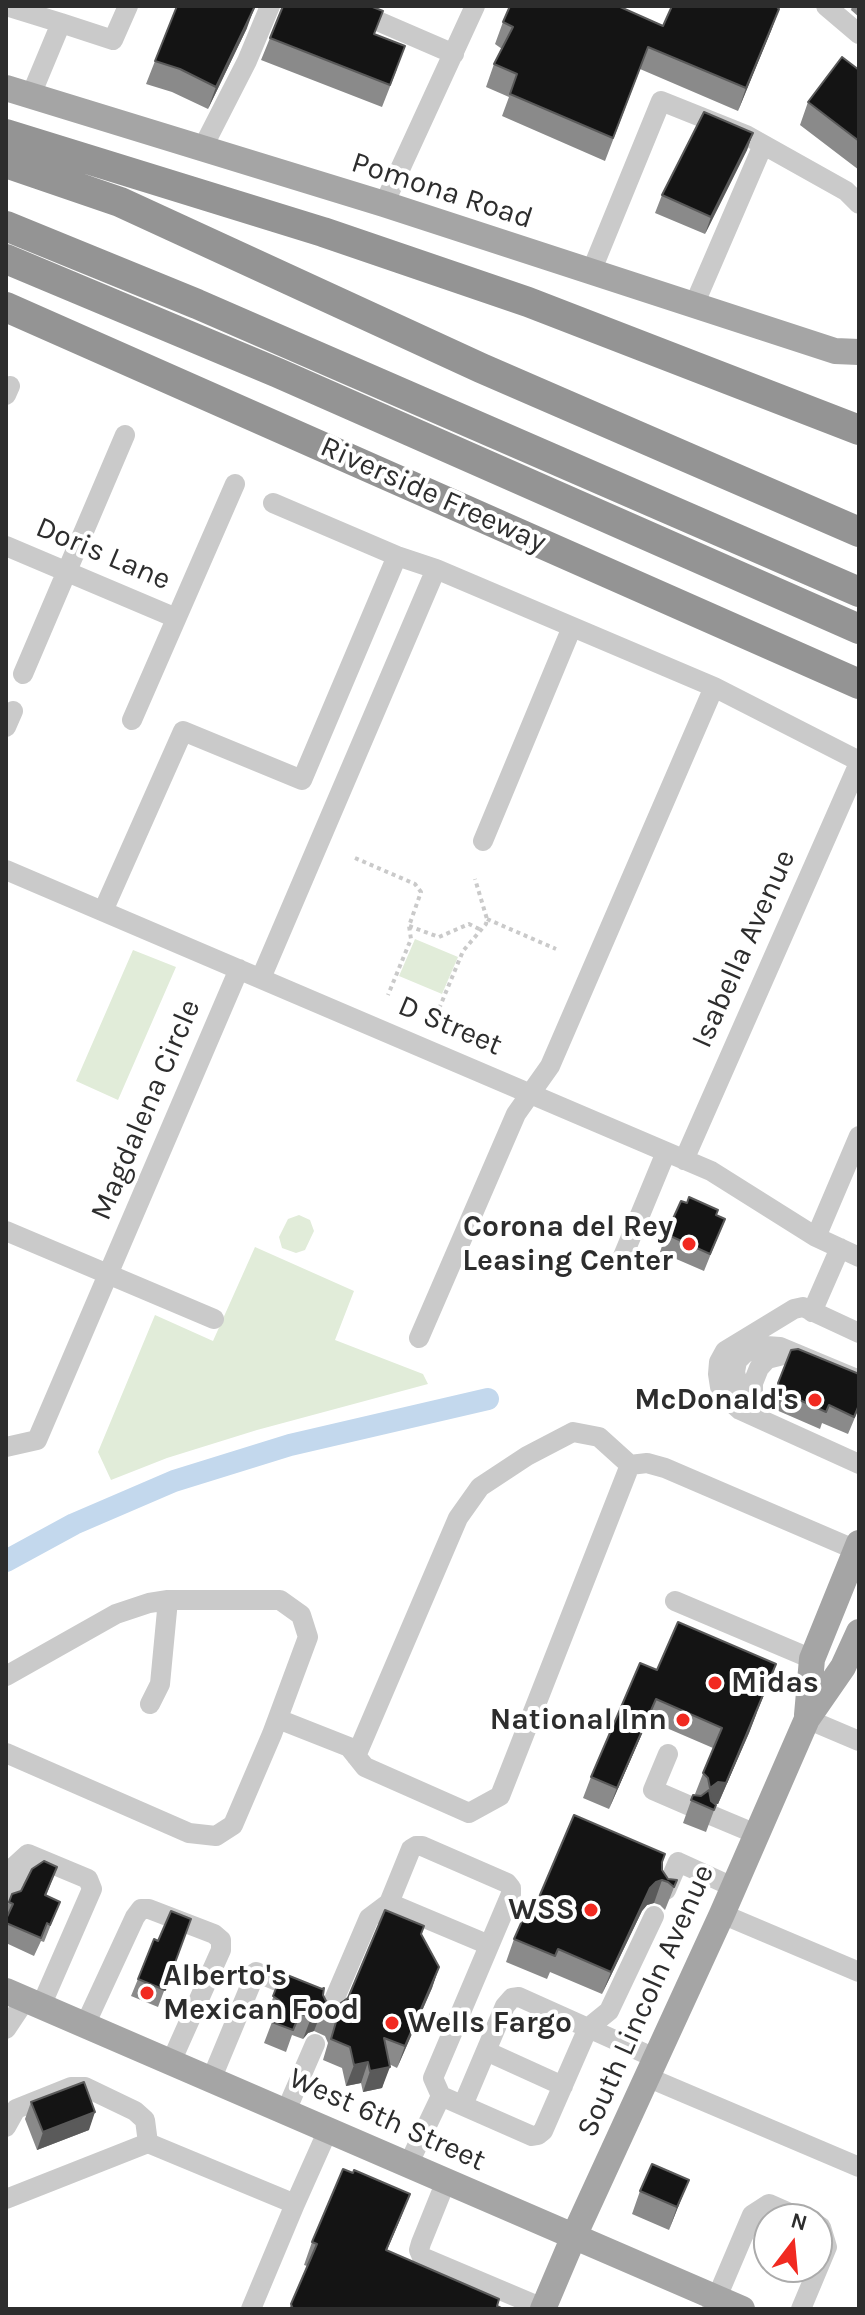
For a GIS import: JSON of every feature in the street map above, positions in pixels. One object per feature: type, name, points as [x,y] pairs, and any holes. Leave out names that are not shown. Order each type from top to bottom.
[{"type":"highway","points":[[6,134],[323,232],[528,302],[859,430]]},
{"type":"highway","points":[[6,163],[120,202],[481,368],[859,532]]},
{"type":"highway","points":[[6,226],[197,304],[859,592]]},
{"type":"highway","points":[[6,259],[278,373],[859,629]]},
{"type":"highway","name":"Riverside Freeway","points":[[6,307],[859,684]]},
{"type":"main road","name":"Pomona Road","points":[[18,92],[384,204],[835,351],[859,352]]},
{"type":"main road","name":"South Lincoln Avenue","points":[[807,1719],[812,1659],[858,1547]]},
{"type":"main road","name":"South Lincoln Avenue","points":[[544,2309],[807,1719],[843,1667],[859,1632]]},
{"type":"main road","name":"West 6th Street","points":[[24,1999],[574,2236],[715,2304],[742,2309]]},
{"type":"street","points":[[6,6],[113,40],[128,6]]},
{"type":"street","points":[[202,149],[247,61],[270,6]]},
{"type":"street","points":[[343,6],[454,54]]},
{"type":"street","points":[[384,204],[475,6]]},
{"type":"street","points":[[826,6],[859,34]]},
{"type":"street","points":[[18,92],[61,23]]},
{"type":"street","points":[[591,272],[661,101],[746,135],[846,191],[859,204]]},
{"type":"street","points":[[694,305],[763,145]]},
{"type":"street","points":[[23,674],[125,435]]},
{"type":"street","points":[[132,720],[235,484]]},
{"type":"street","points":[[273,503],[714,687],[859,762]]},
{"type":"street","name":"Doris Lane","points":[[6,546],[176,618]]},
{"type":"street","points":[[103,911],[183,731],[302,780],[397,556]]},
{"type":"street","points":[[261,978],[436,569]]},
{"type":"street","points":[[483,841],[572,627]]},
{"type":"street","points":[[419,1338],[516,1114],[550,1066],[714,687]]},
{"type":"street","name":"Isabella Avenue","points":[[621,1261],[675,1156],[859,762]]},
{"type":"street","name":"D Street","points":[[6,870],[711,1171],[816,1237],[859,1257]]},
{"type":"street","name":"Magdalena Circle","points":[[6,1447],[37,1440],[239,969]]},
{"type":"street","points":[[816,1237],[859,1136]]},
{"type":"street","points":[[6,1231],[214,1319]]},
{"type":"street","points":[[840,1248],[808,1309],[744,1354],[737,1361],[735,1372],[739,1389],[747,1400],[763,1411],[856,1455]]},
{"type":"street","points":[[856,1455],[747,1414],[729,1400],[720,1387],[718,1374],[719,1362],[725,1351],[794,1309],[808,1309],[859,1333]]},
{"type":"street","points":[[754,1348],[780,1347],[859,1380]]},
{"type":"street","points":[[763,1411],[753,1395],[753,1383],[759,1368],[767,1359],[795,1352]]},
{"type":"street","points":[[356,1756],[458,1518],[480,1487],[527,1456],[573,1432],[599,1437],[630,1465],[647,1463],[665,1468],[858,1547]]},
{"type":"street","points":[[278,1719],[349,1747],[365,1767],[469,1813],[500,1796],[630,1465]]},
{"type":"street","points":[[6,1676],[116,1614],[168,1600],[280,1600],[301,1615],[308,1637],[278,1719],[233,1825],[216,1836],[189,1833],[6,1753]]},
{"type":"street","points":[[150,1704],[160,1684],[168,1600]]},
{"type":"street","points":[[675,1601],[812,1659]]},
{"type":"street","points":[[807,1719],[859,1741]]},
{"type":"street","points":[[668,1754],[653,1790],[690,1806]]},
{"type":"street","points":[[713,1816],[756,1834]]},
{"type":"street","points":[[328,2014],[369,1918],[389,1903],[411,1849],[422,1846],[507,1883],[511,1894],[433,2078],[441,2096],[532,2136],[538,2135],[543,2131],[588,2028],[609,2011],[654,1916]]},
{"type":"street","points":[[6,1874],[28,1854],[88,1879],[90,1895],[6,2029]]},
{"type":"street","points":[[666,1890],[678,1862],[733,1887]]},
{"type":"street","points":[[6,1899],[15,1878],[25,1870],[36,1868],[77,1885],[90,1895]]},
{"type":"street","points":[[389,1903],[489,1945]]},
{"type":"street","points":[[85,2025],[141,1909],[149,1909],[214,1934],[221,1940],[221,1950],[171,2062]]},
{"type":"street","points":[[722,1914],[859,1972]]},
{"type":"street","points":[[211,2080],[256,1972],[301,1991]]},
{"type":"street","points":[[463,2105],[505,2006],[512,1998],[519,1997],[588,2028],[651,2068],[859,2167]]},
{"type":"street","points":[[286,2111],[315,2044]]},
{"type":"street","points":[[486,2051],[563,2086]]},
{"type":"street","points":[[6,2127],[16,2109],[71,2087],[85,2087],[135,2111],[145,2120],[148,2143]]},
{"type":"street","points":[[408,2165],[441,2096]]},
{"type":"street","points":[[251,2309],[328,2130]]},
{"type":"street","points":[[6,2199],[148,2143],[295,2204]]},
{"type":"street","points":[[446,2181],[421,2243],[419,2250],[422,2257],[544,2309]]},
{"type":"street","points":[[715,2304],[753,2214]]},
{"type":"street","points":[[801,2309],[812,2283]]},
{"type":"path","points":[[355,858],[419,887],[420,898],[409,926],[411,939],[388,995]]},
{"type":"path","points":[[436,1016],[463,951],[487,919],[475,879]]},
{"type":"path","points":[[487,919],[556,949]]},
{"type":"path","points":[[409,926],[439,937],[469,924],[481,930]]},
{"type":"green space","points":[[415,939],[458,957],[442,994],[399,976]]},
{"type":"green space","points":[[133,950],[176,967],[118,1100],[76,1081]]},
{"type":"green space","points":[[299,1215],[310,1220],[314,1231],[305,1250],[296,1253],[282,1248],[279,1237],[288,1219]]},
{"type":"green space","points":[[255,1247],[354,1291],[335,1340],[423,1374],[428,1384],[257,1430],[167,1458],[111,1480],[98,1452],[155,1315],[213,1341]]},
{"type":"building","points":[[177,6],[255,6],[216,87],[180,69],[155,61]]},
{"type":"building","points":[[283,6],[370,6],[383,11],[374,34],[405,46],[390,85],[270,38]]},
{"type":"building","points":[[510,6],[618,6],[663,26],[672,6],[776,6],[779,9],[746,88],[648,47],[613,138],[510,94],[517,74],[494,64],[513,27],[503,22]]},
{"type":"building","points":[[842,57],[859,70],[859,141],[808,102]]},
{"type":"building","points":[[704,112],[753,133],[711,217],[662,195]]},
{"type":"building","points":[[689,1197],[718,1210],[716,1215],[725,1219],[710,1254],[666,1234],[681,1201],[687,1203]]},
{"type":"building","points":[[798,1349],[859,1374],[859,1405],[854,1417],[829,1405],[826,1412],[780,1391],[778,1383],[791,1350]]},
{"type":"building","points":[[678,1622],[776,1664],[726,1783],[718,1782],[710,1788],[708,1778],[703,1773],[722,1728],[656,1699],[617,1788],[591,1777],[640,1663],[657,1670]]},
{"type":"building","points":[[709,1790],[711,1801],[716,1805],[714,1810],[691,1800],[693,1795],[701,1796]]},
{"type":"building","points":[[574,1815],[665,1854],[662,1870],[668,1879],[677,1880],[674,1887],[662,1880],[650,1888],[611,1972],[558,1949],[555,1956],[514,1939],[522,1921],[528,1923]]},
{"type":"building","points":[[44,1861],[57,1867],[45,1895],[60,1902],[41,1938],[6,1923],[6,1919],[13,1904],[9,1902],[12,1894],[21,1891],[32,1869]]},
{"type":"building","points":[[385,1910],[424,1926],[421,1934],[439,1967],[405,2046],[384,2038],[390,2067],[370,2071],[368,2062],[354,2065],[350,2047],[331,2039],[336,2022],[333,2014],[322,2010],[311,2018],[300,2013],[293,2030],[272,2022],[280,2001],[273,1996],[282,1973],[324,1988],[323,1995],[331,2005],[338,2005],[348,1998]]},
{"type":"building","points":[[171,1911],[191,1919],[165,1990],[138,1979],[154,1939],[158,1941]]},
{"type":"building","points":[[84,2082],[95,2112],[43,2132],[31,2102]]},
{"type":"building","points":[[652,2164],[689,2180],[677,2207],[640,2191]]},
{"type":"building","points":[[343,2169],[353,2173],[354,2170],[410,2194],[386,2250],[499,2299],[497,2306],[501,2309],[293,2309],[291,2304],[317,2244],[312,2242]]},
{"type":"waterway","points":[[6,1561],[74,1524],[174,1481],[290,1445],[488,1399]]},
{"type":"place","name":"Corona del Rey Leasing Center","points":[[689,1244]]},
{"type":"place","name":"McDonald's","points":[[815,1400]]},
{"type":"place","name":"Midas","points":[[715,1683]]},
{"type":"place","name":"National Inn","points":[[683,1720]]},
{"type":"place","name":"WSS","points":[[591,1910]]},
{"type":"place","name":"Alberto's Mexican Food","points":[[147,1993]]},
{"type":"place","name":"Wells Fargo","points":[[392,2023]]}]
